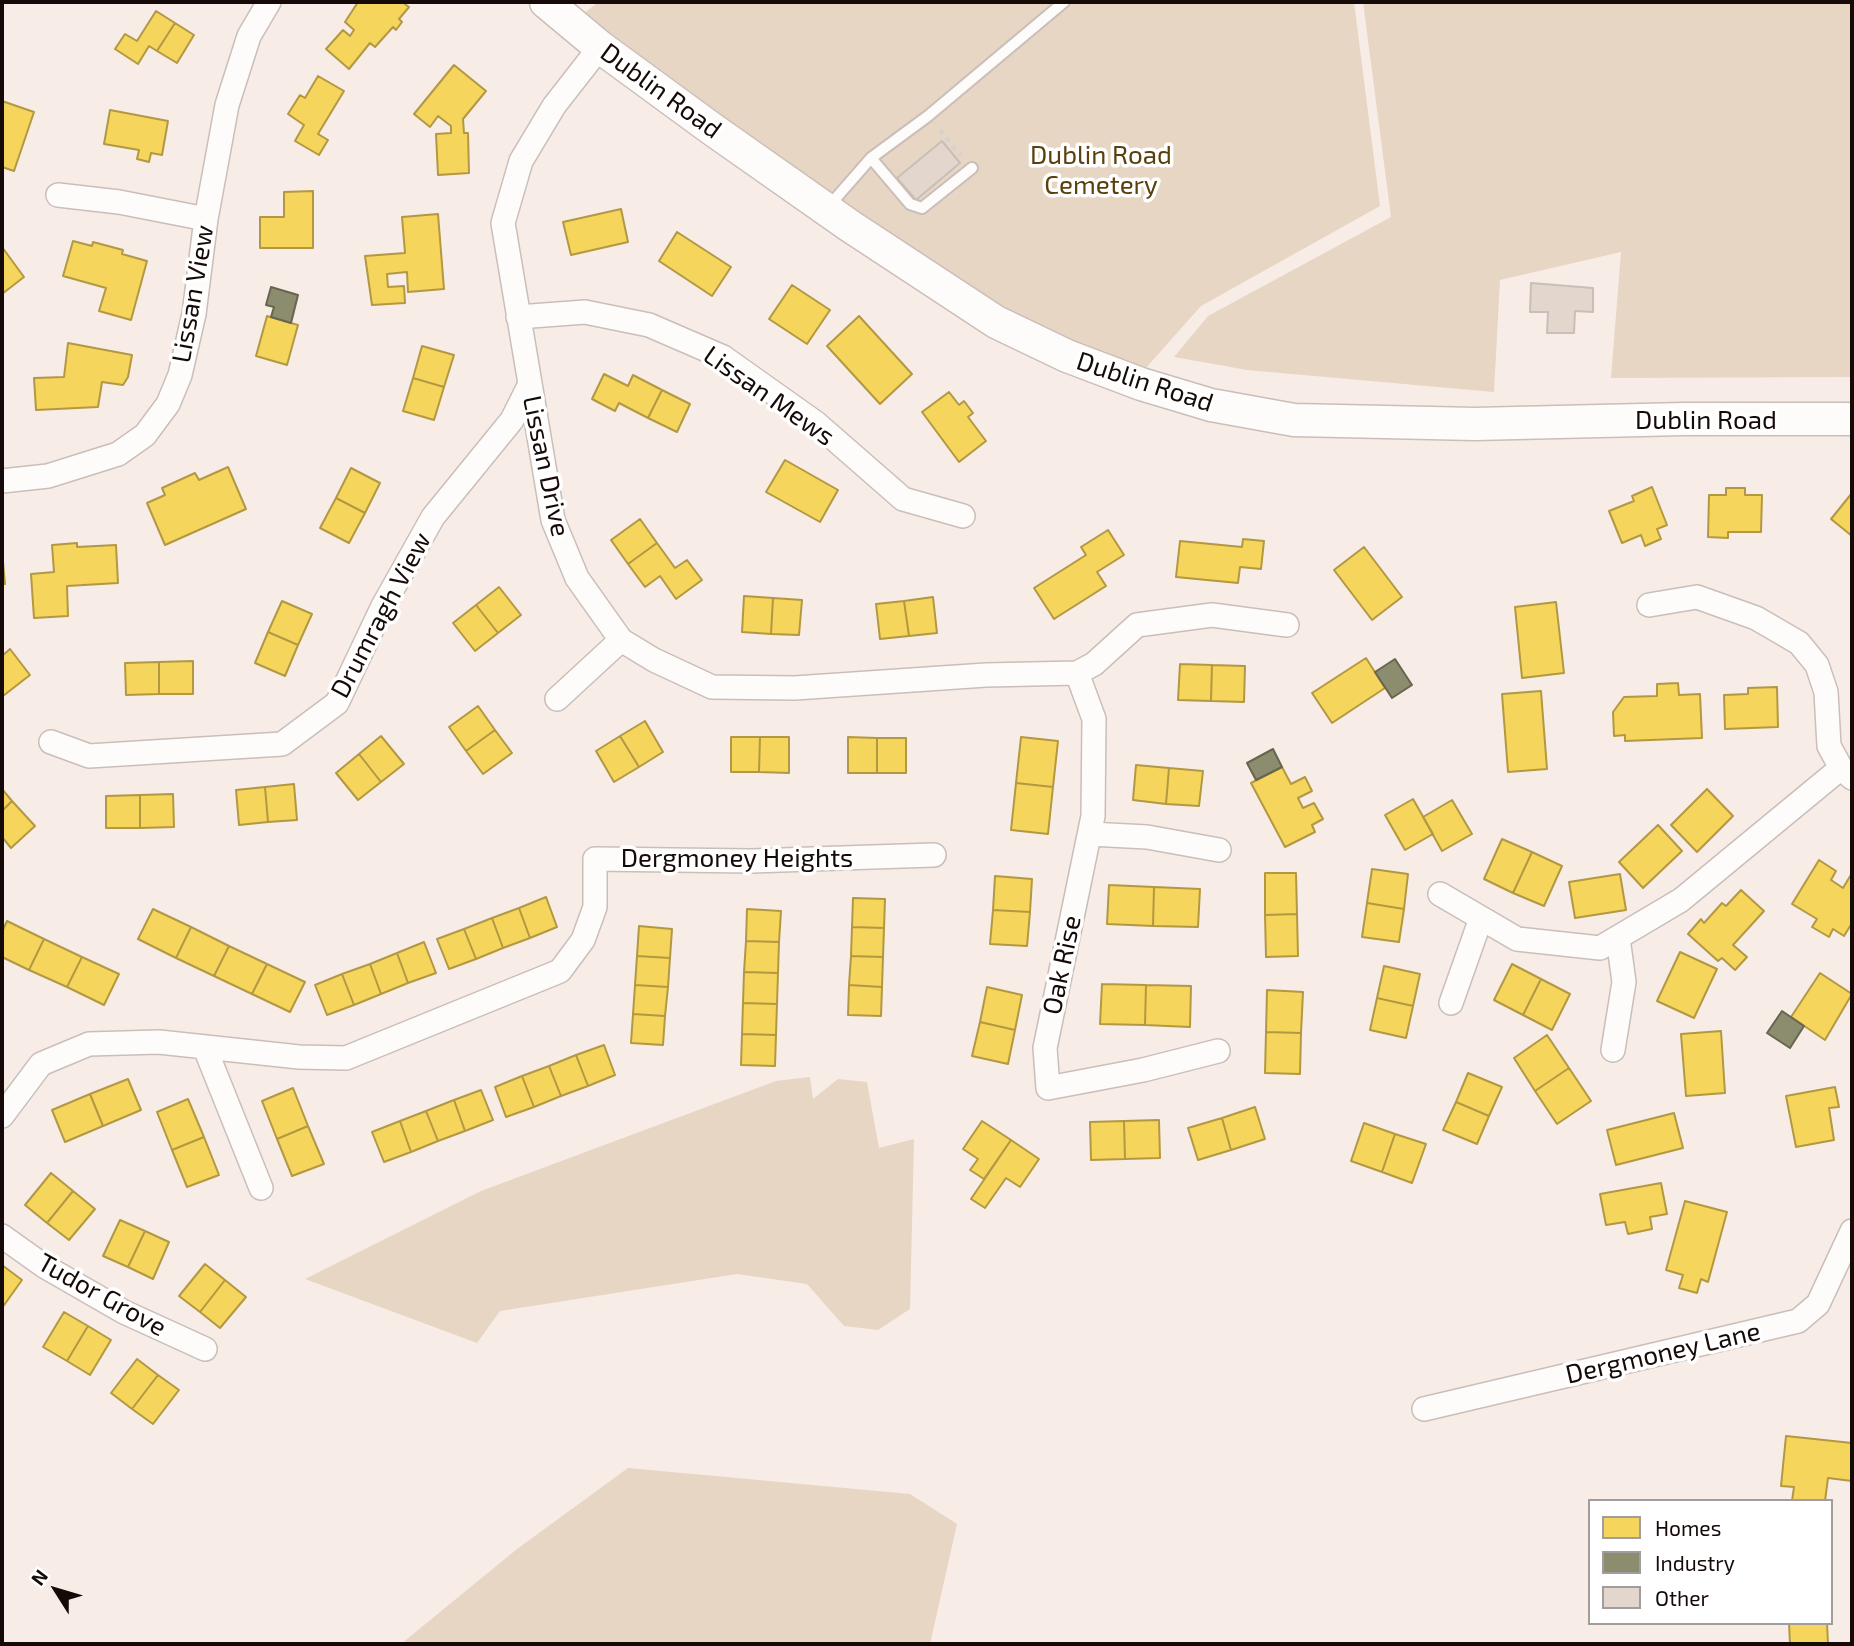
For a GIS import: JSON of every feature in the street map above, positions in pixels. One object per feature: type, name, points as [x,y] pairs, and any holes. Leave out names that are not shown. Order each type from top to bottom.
[{"type":"street","name":"Dublin Road","points":[[546,2],[600,47],[826,209],[996,322],[1067,356],[1140,384],[1210,405],[1294,421],[1475,424],[1683,419],[1852,419]]},
{"type":"street","name":"Lissan View","points":[[2,481],[48,476],[118,454],[145,435],[168,404],[180,375],[194,314],[206,219],[227,106],[262,4]]},
{"type":"street","name":"Lissan Drive","points":[[600,47],[554,106],[521,161],[503,223],[553,520],[577,578],[621,640],[654,660],[712,687],[795,688],[986,675],[1077,673]]},
{"type":"street","points":[[58,195],[119,202],[206,219]]},
{"type":"street","name":"Lissan Mews","points":[[518,317],[585,312],[649,325],[723,357],[816,423],[904,499],[963,516]]},
{"type":"street","name":"Drumragh View","points":[[51,742],[89,756],[282,744],[337,704],[383,606],[433,517],[512,419],[529,387]]},
{"type":"street","points":[[1440,894],[1517,939],[1600,948],[1681,900],[1847,773],[1829,746],[1826,692],[1817,665],[1799,643],[1756,618],[1697,597],[1649,605]]},
{"type":"street","points":[[1077,673],[1094,664],[1137,625],[1212,615],[1287,625]]},
{"type":"street","points":[[556,699],[621,640]]},
{"type":"street","name":"Oak Rise","points":[[1077,673],[1094,719],[1093,816],[1045,1048],[1048,1087],[1143,1070],[1218,1051]]},
{"type":"street","points":[[1090,834],[1147,838],[1219,850]]},
{"type":"street","name":"Dergmoney Heights","points":[[2,1116],[41,1064],[89,1044],[159,1042],[299,1057],[346,1058],[560,971],[583,940],[595,907],[595,859],[751,861],[934,855]]},
{"type":"street","points":[[1451,1003],[1480,918]]},
{"type":"street","points":[[1614,1050],[1625,982],[1618,938]]},
{"type":"street","points":[[205,1048],[261,1188]]},
{"type":"street","name":"Dergmoney Lane","points":[[1424,1409],[1798,1321],[1818,1304],[1852,1231]]},
{"type":"street","name":"Tudor Grove","points":[[2,1236],[44,1266],[124,1312],[205,1349]]},
{"type":"lane","points":[[826,209],[871,158],[928,116],[1064,2]]},
{"type":"lane","points":[[871,158],[910,204],[922,208],[972,168]]},
{"type":"path","points":[[928,116],[972,168]]},
{"type":"green space","name":"Dublin Road Cemetery","points":[[598,2],[1354,2],[1380,206],[1201,306],[1145,369],[1072,342],[1004,308],[919,257],[576,20]]},
{"type":"green space","points":[[1363,2],[1852,2],[1852,377],[1611,378],[1621,252],[1500,280],[1494,392],[1247,370],[1174,357],[1208,316],[1391,217]]},
{"type":"green space","points":[[810,1077],[813,1099],[838,1079],[867,1082],[879,1148],[914,1139],[910,1309],[878,1330],[844,1326],[807,1284],[737,1274],[500,1311],[477,1343],[305,1279],[481,1191],[776,1081]]},
{"type":"green space","points":[[628,1468],[910,1494],[957,1524],[930,1644],[401,1644],[517,1549]]},
{"type":"building: Homes","points":[[358,2],[402,2],[409,7],[399,19],[402,22],[396,30],[393,27],[375,47],[370,43],[349,69],[326,49],[343,30],[350,36],[354,30],[345,22]]},
{"type":"building: Homes","points":[[156,11],[175,23],[157,51],[149,46],[138,64],[115,49],[125,34],[137,41]]},
{"type":"building: Homes","points":[[175,23],[194,35],[177,63],[157,51]]},
{"type":"building: Homes","points":[[454,65],[486,91],[463,119],[464,133],[468,133],[469,173],[438,175],[436,134],[451,133],[451,126],[438,116],[430,127],[414,114]]},
{"type":"building: Homes","points":[[318,76],[344,91],[318,134],[328,140],[319,155],[295,141],[304,125],[288,114],[300,95],[305,98]]},
{"type":"building: Homes","points":[[2,101],[34,112],[14,171],[2,167]]},
{"type":"building: Homes","points":[[110,110],[168,121],[162,155],[151,153],[149,162],[137,159],[139,150],[104,144]]},
{"type":"building: Homes","points":[[313,191],[313,248],[260,248],[260,217],[284,217],[284,192]]},
{"type":"building: Homes","points":[[621,209],[628,242],[571,255],[563,222]]},
{"type":"building: Homes","points":[[438,214],[444,289],[408,292],[407,272],[387,274],[388,287],[404,286],[405,303],[372,305],[365,256],[405,253],[402,217]]},
{"type":"building: Homes","points":[[677,232],[731,267],[712,296],[659,261]]},
{"type":"building: Homes","points":[[73,241],[92,246],[93,242],[123,250],[122,254],[147,261],[131,320],[99,311],[106,288],[63,276]]},
{"type":"building: Homes","points":[[2,247],[24,277],[2,294]]},
{"type":"building: Homes","points":[[792,285],[830,310],[807,344],[769,319]]},
{"type":"building: Homes","points":[[267,316],[298,325],[287,365],[256,356]]},
{"type":"building: Homes","points":[[859,316],[912,374],[880,404],[827,346]]},
{"type":"building: Homes","points":[[68,343],[132,355],[128,377],[123,385],[102,382],[98,407],[36,410],[34,378],[64,377]]},
{"type":"building: Homes","points":[[422,346],[454,355],[444,387],[413,378]]},
{"type":"building: Homes","points":[[604,374],[628,386],[633,375],[662,390],[648,418],[619,403],[615,411],[592,399]]},
{"type":"building: Homes","points":[[413,378],[444,387],[434,420],[403,411]]},
{"type":"building: Homes","points":[[662,390],[690,404],[677,432],[648,418]]},
{"type":"building: Homes","points":[[949,392],[959,405],[964,401],[973,413],[968,417],[986,441],[959,462],[922,412]]},
{"type":"building: Homes","points":[[785,460],[838,490],[820,522],[766,492]]},
{"type":"building: Homes","points":[[228,467],[246,509],[165,545],[147,503],[165,495],[162,488],[195,473],[199,480]]},
{"type":"building: Homes","points":[[351,468],[380,483],[365,513],[336,498]]},
{"type":"building: Homes","points":[[1652,487],[1667,525],[1657,529],[1661,539],[1645,546],[1641,535],[1622,543],[1609,511],[1634,501],[1632,496]]},
{"type":"building: Homes","points":[[1726,488],[1745,488],[1745,495],[1762,495],[1761,532],[1728,532],[1728,538],[1708,537],[1709,495],[1726,495]]},
{"type":"building: Homes","points":[[1852,493],[1852,536],[1831,519]]},
{"type":"building: Homes","points":[[336,498],[365,513],[349,543],[320,528]]},
{"type":"building: Homes","points":[[640,519],[657,543],[628,564],[611,540]]},
{"type":"building: Homes","points":[[1108,530],[1124,555],[1097,572],[1106,586],[1054,619],[1034,588],[1086,555],[1081,547]]},
{"type":"building: Homes","points":[[1243,539],[1264,541],[1261,569],[1240,567],[1238,583],[1176,577],[1180,541],[1242,547]]},
{"type":"building: Homes","points":[[77,543],[77,547],[116,545],[118,583],[67,586],[68,616],[34,618],[31,574],[54,572],[52,545]]},
{"type":"building: Homes","points":[[657,543],[675,568],[687,560],[702,580],[676,599],[660,576],[645,587],[628,564]]},
{"type":"building: Homes","points":[[1364,547],[1402,597],[1372,620],[1334,570]]},
{"type":"building: Homes","points":[[2,551],[5,584],[2,584]]},
{"type":"building: Homes","points":[[499,587],[521,615],[498,633],[476,605]]},
{"type":"building: Homes","points":[[744,596],[773,598],[771,634],[742,632]]},
{"type":"building: Homes","points":[[933,597],[937,633],[909,636],[904,601]]},
{"type":"building: Homes","points":[[773,598],[802,600],[799,635],[771,634]]},
{"type":"building: Homes","points":[[282,601],[312,614],[298,645],[268,632]]},
{"type":"building: Homes","points":[[904,601],[909,636],[880,639],[876,604]]},
{"type":"building: Homes","points":[[1556,602],[1564,673],[1522,678],[1515,607]]},
{"type":"building: Homes","points":[[476,605],[498,633],[475,651],[453,623]]},
{"type":"building: Homes","points":[[268,632],[298,645],[285,676],[255,663]]},
{"type":"building: Homes","points":[[10,649],[30,675],[3,696],[2,656]]},
{"type":"building: Homes","points":[[1366,658],[1385,688],[1332,723],[1312,693]]},
{"type":"building: Homes","points":[[193,661],[193,694],[159,694],[159,662]]},
{"type":"building: Homes","points":[[159,662],[159,694],[126,695],[125,663]]},
{"type":"building: Homes","points":[[1180,664],[1212,665],[1211,701],[1178,700]]},
{"type":"building: Homes","points":[[1212,665],[1245,666],[1244,702],[1211,701]]},
{"type":"building: Homes","points":[[1678,683],[1679,695],[1700,694],[1702,738],[1625,741],[1625,735],[1614,736],[1613,712],[1624,697],[1657,696],[1657,684]]},
{"type":"building: Homes","points":[[1777,687],[1778,727],[1725,729],[1724,695],[1748,694],[1748,688]]},
{"type":"building: Homes","points":[[1541,691],[1547,769],[1508,772],[1502,694]]},
{"type":"building: Homes","points":[[478,706],[495,730],[466,751],[449,727]]},
{"type":"building: Homes","points":[[645,721],[663,752],[639,767],[620,736]]},
{"type":"building: Homes","points":[[495,730],[512,753],[483,774],[466,751]]},
{"type":"building: Homes","points":[[381,736],[404,764],[381,782],[359,754]]},
{"type":"building: Homes","points":[[620,736],[639,767],[614,782],[596,751]]},
{"type":"building: Homes","points":[[731,737],[760,737],[759,772],[731,772]]},
{"type":"building: Homes","points":[[760,737],[789,737],[789,773],[759,772]]},
{"type":"building: Homes","points":[[848,737],[877,738],[877,773],[848,773]]},
{"type":"building: Homes","points":[[1021,737],[1058,741],[1053,787],[1016,783]]},
{"type":"building: Homes","points":[[877,738],[906,738],[906,773],[877,773]]},
{"type":"building: Homes","points":[[359,754],[381,782],[358,800],[336,773]]},
{"type":"building: Homes","points":[[1136,765],[1169,768],[1166,804],[1133,800]]},
{"type":"building: Homes","points":[[1282,767],[1291,784],[1305,777],[1312,791],[1298,798],[1303,808],[1314,803],[1323,819],[1312,825],[1315,832],[1285,847],[1251,783]]},
{"type":"building: Homes","points":[[1169,768],[1203,771],[1199,806],[1166,804]]},
{"type":"building: Homes","points":[[1016,783],[1053,787],[1048,834],[1011,830]]},
{"type":"building: Homes","points":[[294,784],[297,820],[268,822],[265,787]]},
{"type":"building: Homes","points":[[265,787],[268,822],[239,825],[236,790]]},
{"type":"building: Homes","points":[[2,789],[12,801],[2,811]]},
{"type":"building: Homes","points":[[1707,789],[1733,816],[1697,852],[1671,825]]},
{"type":"building: Homes","points":[[173,794],[174,827],[140,828],[140,795]]},
{"type":"building: Homes","points":[[140,795],[140,828],[106,828],[106,796]]},
{"type":"building: Homes","points":[[1413,799],[1433,834],[1405,850],[1385,815]]},
{"type":"building: Homes","points":[[1452,800],[1472,834],[1442,851],[1423,817]]},
{"type":"building: Homes","points":[[12,801],[35,826],[11,848],[2,837],[2,811]]},
{"type":"building: Homes","points":[[1658,825],[1682,851],[1643,888],[1619,862]]},
{"type":"building: Homes","points":[[1502,839],[1532,852],[1513,893],[1484,879]]},
{"type":"building: Homes","points":[[1532,852],[1562,866],[1544,906],[1513,893]]},
{"type":"building: Homes","points":[[1819,860],[1836,871],[1831,880],[1843,888],[1852,873],[1852,923],[1844,936],[1833,929],[1829,937],[1812,927],[1817,919],[1792,904]]},
{"type":"building: Homes","points":[[1372,869],[1408,874],[1404,909],[1367,903]]},
{"type":"building: Homes","points":[[1265,873],[1296,873],[1297,914],[1265,915]]},
{"type":"building: Homes","points":[[1620,874],[1626,910],[1575,918],[1569,882]]},
{"type":"building: Homes","points":[[995,876],[1032,879],[1030,912],[993,910]]},
{"type":"building: Homes","points":[[1109,885],[1154,887],[1153,926],[1107,924]]},
{"type":"building: Homes","points":[[1154,887],[1200,889],[1198,927],[1153,926]]},
{"type":"building: Homes","points":[[1741,890],[1764,911],[1733,945],[1747,957],[1735,970],[1722,958],[1718,961],[1688,934],[1701,919],[1704,923],[1722,903],[1726,906]]},
{"type":"building: Homes","points":[[546,897],[557,927],[530,938],[519,908]]},
{"type":"building: Homes","points":[[853,898],[885,899],[884,928],[852,927]]},
{"type":"building: Homes","points":[[1367,903],[1404,909],[1399,942],[1362,937]]},
{"type":"building: Homes","points":[[519,908],[530,938],[503,948],[492,918]]},
{"type":"building: Homes","points":[[153,909],[191,927],[176,958],[138,939]]},
{"type":"building: Homes","points":[[747,909],[781,911],[779,942],[746,941]]},
{"type":"building: Homes","points":[[993,910],[1030,912],[1027,946],[990,944]]},
{"type":"building: Homes","points":[[1297,914],[1298,956],[1266,957],[1265,915]]},
{"type":"building: Homes","points":[[492,918],[503,948],[476,959],[464,929]]},
{"type":"building: Homes","points":[[7,921],[44,939],[29,970],[2,957],[2,932]]},
{"type":"building: Homes","points":[[639,926],[672,929],[670,958],[637,956]]},
{"type":"building: Homes","points":[[191,927],[229,946],[214,976],[176,958]]},
{"type":"building: Homes","points":[[852,927],[884,928],[883,957],[851,956]]},
{"type":"building: Homes","points":[[464,929],[476,959],[449,969],[437,939]]},
{"type":"building: Homes","points":[[44,939],[82,957],[67,987],[29,970]]},
{"type":"building: Homes","points":[[746,941],[779,942],[778,973],[744,972]]},
{"type":"building: Homes","points":[[424,942],[436,973],[408,983],[397,953]]},
{"type":"building: Homes","points":[[229,946],[267,964],[252,994],[214,976]]},
{"type":"building: Homes","points":[[1680,952],[1717,969],[1694,1018],[1657,1001]]},
{"type":"building: Homes","points":[[397,953],[408,983],[381,994],[370,964]]},
{"type":"building: Homes","points":[[637,956],[670,958],[668,987],[635,985]]},
{"type":"building: Homes","points":[[851,956],[883,957],[882,987],[849,985]]},
{"type":"building: Homes","points":[[82,957],[119,974],[104,1005],[67,987]]},
{"type":"building: Homes","points":[[267,964],[305,982],[290,1012],[252,994]]},
{"type":"building: Homes","points":[[370,964],[381,994],[354,1005],[342,974]]},
{"type":"building: Homes","points":[[1512,964],[1541,979],[1523,1015],[1494,1000]]},
{"type":"building: Homes","points":[[1384,966],[1420,974],[1413,1006],[1377,998]]},
{"type":"building: Homes","points":[[744,972],[778,973],[777,1004],[743,1003]]},
{"type":"building: Homes","points":[[1820,973],[1852,994],[1825,1040],[1791,1017]]},
{"type":"building: Homes","points":[[342,974],[354,1005],[327,1015],[315,985]]},
{"type":"building: Homes","points":[[1541,979],[1570,994],[1552,1030],[1523,1015]]},
{"type":"building: Homes","points":[[1102,984],[1146,985],[1145,1025],[1100,1024]]},
{"type":"building: Homes","points":[[635,985],[668,987],[665,1016],[633,1014]]},
{"type":"building: Homes","points":[[849,985],[882,987],[881,1016],[848,1015]]},
{"type":"building: Homes","points":[[1146,985],[1191,986],[1190,1027],[1145,1025]]},
{"type":"building: Homes","points":[[987,987],[1022,995],[1015,1030],[980,1022]]},
{"type":"building: Homes","points":[[1267,990],[1303,992],[1301,1033],[1266,1032]]},
{"type":"building: Homes","points":[[1377,998],[1413,1006],[1406,1038],[1370,1030]]},
{"type":"building: Homes","points":[[743,1003],[777,1004],[776,1035],[742,1034]]},
{"type":"building: Homes","points":[[633,1014],[665,1016],[663,1045],[631,1043]]},
{"type":"building: Homes","points":[[980,1022],[1015,1030],[1008,1064],[972,1056]]},
{"type":"building: Homes","points":[[1721,1031],[1725,1093],[1686,1096],[1681,1034]]},
{"type":"building: Homes","points":[[1266,1032],[1301,1033],[1300,1074],[1265,1073]]},
{"type":"building: Homes","points":[[742,1034],[776,1035],[775,1066],[741,1065]]},
{"type":"building: Homes","points":[[1547,1035],[1569,1068],[1535,1091],[1514,1058]]},
{"type":"building: Homes","points":[[604,1045],[615,1075],[588,1086],[576,1055]]},
{"type":"building: Homes","points":[[576,1055],[588,1086],[561,1096],[549,1066]]},
{"type":"building: Homes","points":[[549,1066],[561,1096],[534,1107],[522,1076]]},
{"type":"building: Homes","points":[[1569,1068],[1591,1101],[1557,1124],[1535,1091]]},
{"type":"building: Homes","points":[[1468,1073],[1502,1087],[1489,1116],[1456,1102]]},
{"type":"building: Homes","points":[[522,1076],[534,1107],[506,1117],[495,1087]]},
{"type":"building: Homes","points":[[128,1079],[141,1110],[103,1126],[90,1094]]},
{"type":"building: Homes","points":[[1835,1087],[1839,1107],[1829,1108],[1834,1140],[1796,1147],[1786,1096]]},
{"type":"building: Homes","points":[[293,1088],[308,1126],[277,1139],[262,1101]]},
{"type":"building: Homes","points":[[481,1090],[493,1120],[465,1131],[454,1100]]},
{"type":"building: Homes","points":[[90,1094],[103,1126],[65,1142],[52,1110]]},
{"type":"building: Homes","points":[[188,1099],[204,1137],[172,1150],[157,1112]]},
{"type":"building: Homes","points":[[454,1100],[465,1131],[438,1141],[426,1111]]},
{"type":"building: Homes","points":[[1456,1102],[1489,1116],[1477,1144],[1443,1130]]},
{"type":"building: Homes","points":[[1255,1107],[1265,1139],[1231,1150],[1222,1118]]},
{"type":"building: Homes","points":[[426,1111],[438,1141],[411,1152],[400,1121]]},
{"type":"building: Homes","points":[[1674,1113],[1683,1148],[1616,1165],[1607,1130]]},
{"type":"building: Homes","points":[[1222,1118],[1231,1150],[1198,1160],[1188,1128]]},
{"type":"building: Homes","points":[[1159,1120],[1160,1158],[1125,1159],[1124,1121]]},
{"type":"building: Homes","points":[[400,1121],[411,1152],[384,1162],[372,1132]]},
{"type":"building: Homes","points":[[982,1121],[1011,1140],[984,1179],[970,1170],[978,1159],[963,1149]]},
{"type":"building: Homes","points":[[1124,1121],[1125,1159],[1091,1160],[1090,1122]]},
{"type":"building: Homes","points":[[1364,1123],[1395,1134],[1382,1172],[1351,1161]]},
{"type":"building: Homes","points":[[308,1126],[324,1164],[292,1176],[277,1139]]},
{"type":"building: Homes","points":[[1395,1134],[1426,1144],[1412,1183],[1382,1172]]},
{"type":"building: Homes","points":[[204,1137],[219,1175],[187,1187],[172,1150]]},
{"type":"building: Homes","points":[[1011,1140],[1039,1159],[1020,1187],[1006,1178],[985,1208],[971,1199]]},
{"type":"building: Homes","points":[[51,1173],[73,1191],[47,1223],[25,1205]]},
{"type":"building: Homes","points":[[1661,1183],[1667,1214],[1650,1217],[1652,1229],[1628,1234],[1625,1222],[1606,1225],[1600,1194]]},
{"type":"building: Homes","points":[[73,1191],[95,1209],[69,1240],[47,1223]]},
{"type":"building: Homes","points":[[1685,1201],[1727,1212],[1708,1282],[1701,1279],[1697,1293],[1679,1288],[1683,1275],[1666,1270]]},
{"type":"building: Homes","points":[[120,1220],[145,1231],[128,1267],[103,1256]]},
{"type":"building: Homes","points":[[145,1231],[169,1242],[153,1279],[128,1267]]},
{"type":"building: Homes","points":[[205,1264],[225,1280],[200,1312],[179,1296]]},
{"type":"building: Homes","points":[[2,1265],[22,1280],[2,1308]]},
{"type":"building: Homes","points":[[225,1280],[246,1297],[220,1328],[200,1312]]},
{"type":"building: Homes","points":[[64,1312],[88,1326],[67,1361],[43,1347]]},
{"type":"building: Homes","points":[[88,1326],[111,1340],[90,1375],[67,1361]]},
{"type":"building: Homes","points":[[137,1359],[158,1375],[132,1409],[111,1393]]},
{"type":"building: Homes","points":[[158,1375],[179,1390],[153,1424],[132,1409]]},
{"type":"building: Homes","points":[[1786,1436],[1852,1443],[1852,1481],[1828,1478],[1825,1499],[1792,1499],[1794,1487],[1781,1486]]},
{"type":"building: Homes","points":[[1789,1625],[1827,1625],[1828,1644],[1790,1644]]},
{"type":"building: Industry","points":[[271,287],[298,295],[291,323],[271,317],[274,307],[266,305]]},
{"type":"building: Industry","points":[[1395,659],[1412,685],[1392,698],[1375,672]]},
{"type":"building: Industry","points":[[1273,749],[1282,767],[1256,780],[1247,763]]},
{"type":"building: Industry","points":[[1782,1011],[1804,1026],[1790,1048],[1767,1033]]},
{"type":"building: Other","points":[[942,141],[960,163],[916,200],[897,178]]},
{"type":"building: Other","points":[[1531,283],[1593,288],[1593,312],[1575,311],[1574,333],[1547,333],[1548,312],[1530,312]]}]
